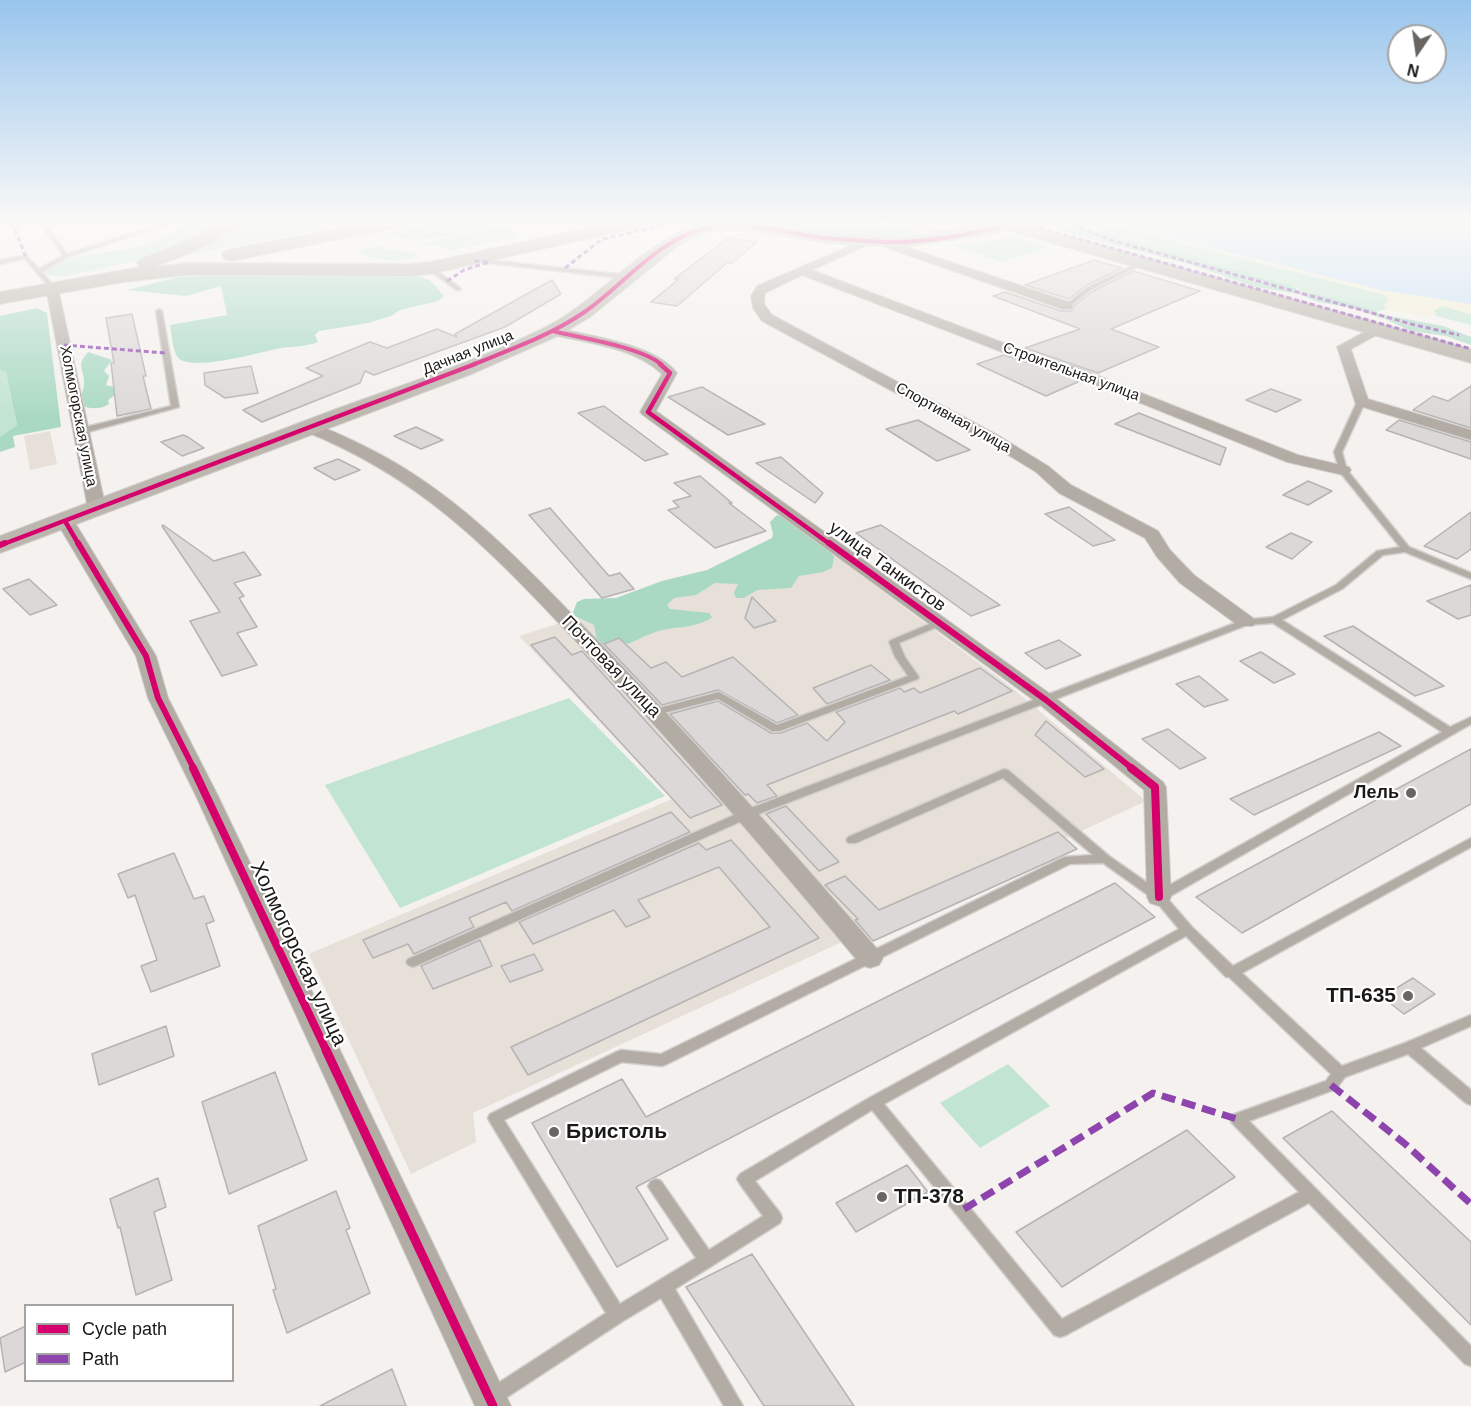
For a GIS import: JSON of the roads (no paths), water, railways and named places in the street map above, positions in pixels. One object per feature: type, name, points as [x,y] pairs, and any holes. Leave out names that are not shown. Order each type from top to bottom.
[{"type":"main road","points":[[0,298],[52,288]]},
{"type":"main road","points":[[1230,288],[1471,356]]},
{"type":"street","name":"Холмогорская улица","points":[[52,288],[97,509]]},
{"type":"street","name":"Дачная улица","points":[[0,545],[461,370],[553,331],[583,313],[615,288]]},
{"type":"street","name":"Спортивная улица","points":[[764,288],[757,293],[759,305],[767,318],[993,439],[1042,469],[1065,489],[1152,535],[1163,553],[1187,579],[1246,622]]},
{"type":"street","name":"Строительная улица","points":[[846,288],[1007,349],[1066,368],[1293,459],[1343,470]]},
{"type":"street","points":[[1012,288],[1067,306]]},
{"type":"street","points":[[1377,329],[1344,347],[1361,402],[1471,435]]},
{"type":"street","name":"улица Танкистов","points":[[553,331],[619,347],[656,360],[670,373],[648,412],[1046,700],[1155,787],[1159,897]]},
{"type":"street","name":"Почтовая улица","points":[[309,428],[378,458],[425,488],[476,529],[656,712],[870,958]]},
{"type":"street","name":"Холмогорская улица","points":[[65,521],[146,656],[158,699],[207,796],[492,1402]]},
{"type":"lane","points":[[1067,306],[1091,288]]},
{"type":"lane","points":[[81,431],[175,407],[159,311]]},
{"type":"lane","points":[[1361,402],[1338,452],[1343,470],[1406,549],[1471,576]]},
{"type":"lane","points":[[413,962],[747,814],[1246,622],[1275,620],[1339,587],[1380,553],[1406,549]]},
{"type":"lane","points":[[1275,620],[1450,732]]},
{"type":"lane","points":[[656,712],[719,695],[776,729],[914,677],[900,657],[894,642],[939,623]]},
{"type":"lane","points":[[1159,897],[1471,720]]},
{"type":"lane","points":[[852,840],[1004,773],[1105,859],[1159,897],[1187,930],[1231,973],[1340,1073]]},
{"type":"lane","points":[[1231,973],[1471,842]]},
{"type":"lane","points":[[617,1315],[495,1118],[621,1056],[662,1060],[1068,860],[1105,859]]},
{"type":"lane","points":[[492,1402],[617,1315],[774,1218],[745,1179],[874,1102],[1187,930]]},
{"type":"lane","points":[[1471,1020],[1410,1047],[1340,1073],[1331,1085],[1237,1119],[1471,1358]]},
{"type":"lane","points":[[1410,1047],[1471,1099]]},
{"type":"lane","points":[[874,1102],[1060,1329],[1310,1194]]},
{"type":"lane","points":[[656,1186],[706,1261]]},
{"type":"lane","points":[[664,1287],[734,1406]]},
{"type":"water","points":[[1370,288],[1471,288],[1471,304]]},
{"type":"place","name":"Лель","points":[[1411,793]]},
{"type":"place","name":"ТП-635","points":[[1408,996]]},
{"type":"place","name":"Бристоль","points":[[554,1132]]},
{"type":"place","name":"ТП-378","points":[[882,1197]]}]
